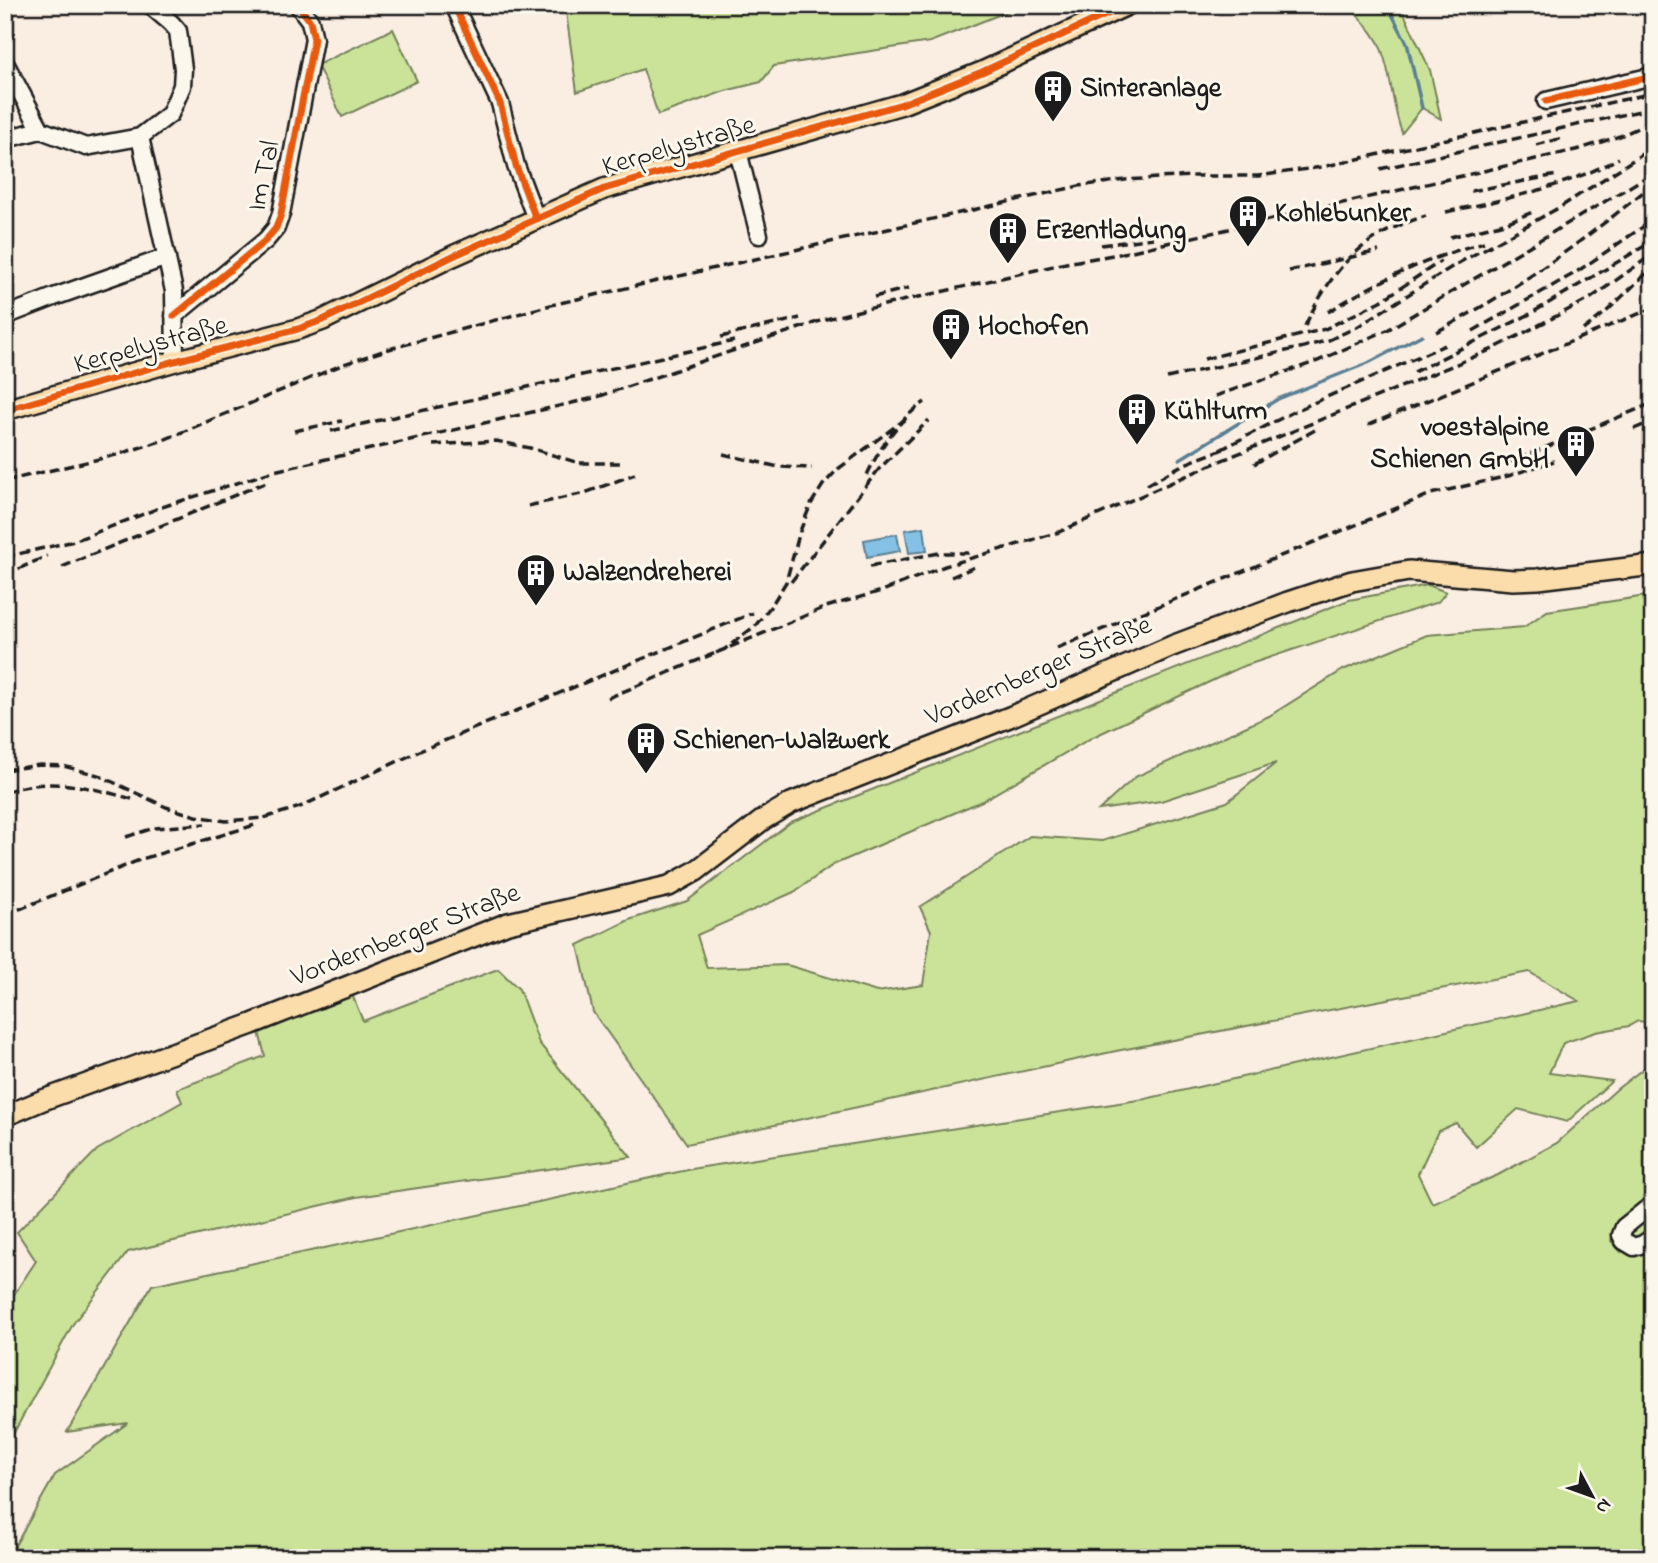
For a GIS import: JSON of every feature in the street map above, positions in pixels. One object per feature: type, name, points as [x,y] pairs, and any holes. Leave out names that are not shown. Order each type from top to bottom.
[{"type":"main road","name":"Kerpelystraße","points":[[5,410],[323,320],[604,189],[876,113],[929,94],[1127,5]]},
{"type":"main road","name":"Vordernberger Straße","points":[[5,1116],[252,1024],[508,922],[669,886],[696,871],[764,819],[791,803],[1012,716],[1172,646],[1288,602],[1352,581],[1391,573],[1427,571],[1485,578],[1538,579],[1653,565]]},
{"type":"street","points":[[5,139],[41,130],[86,147],[140,137],[170,114],[182,86],[183,69],[178,31],[150,5]]},
{"type":"street","name":"Im Tal","points":[[174,316],[266,240],[276,228],[281,214],[314,39],[310,21],[298,5]]},
{"type":"street","points":[[454,5],[500,103],[516,166],[536,219]]},
{"type":"street","points":[[5,63],[41,130]]},
{"type":"street","points":[[1546,101],[1653,76]]},
{"type":"street","points":[[140,137],[174,291],[175,361]]},
{"type":"street","name":"Kerpelystraße","points":[[738,151],[759,235]]},
{"type":"street","points":[[5,316],[167,257]]},
{"type":"street","points":[[1653,1204],[1624,1227],[1621,1235],[1624,1241],[1633,1247],[1653,1237]]},
{"type":"green space","points":[[565,5],[1024,5],[930,42],[774,66],[761,82],[725,91],[658,115],[643,69],[577,92]]},
{"type":"green space","points":[[1349,5],[1400,5],[1430,70],[1441,119],[1422,108],[1402,133],[1379,44]]},
{"type":"green space","points":[[393,29],[417,81],[342,117],[317,65]]},
{"type":"green space","points":[[1428,585],[1446,592],[1438,602],[1241,667],[1093,737],[982,801],[833,865],[794,892],[697,935],[707,968],[787,965],[877,992],[923,985],[931,931],[920,907],[1030,836],[1102,841],[1227,802],[1276,763],[1161,801],[1099,810],[1135,777],[1269,716],[1343,670],[1427,635],[1524,627],[1547,611],[1653,595],[1653,1023],[1638,1021],[1629,1026],[1596,1032],[1563,1043],[1549,1073],[1612,1081],[1567,1122],[1518,1109],[1476,1147],[1456,1123],[1438,1131],[1418,1174],[1432,1203],[1498,1175],[1557,1143],[1653,1061],[1653,1197],[1614,1227],[1611,1241],[1621,1252],[1626,1247],[1653,1241],[1653,1558],[8,1558],[55,1475],[128,1423],[67,1432],[152,1285],[697,1168],[1145,1099],[1579,1001],[1529,972],[1116,1051],[687,1144],[593,1012],[578,945],[629,920],[687,901],[791,822],[1349,600]]},
{"type":"green space","points":[[498,969],[519,989],[539,1043],[631,1157],[356,1197],[128,1252],[73,1324],[5,1449],[5,1308],[36,1261],[17,1232],[97,1150],[182,1102],[177,1089],[265,1056],[259,1032],[351,992],[363,1021]]},
{"type":"green space","points":[[1653,1207],[1653,1233],[1636,1239],[1630,1234],[1630,1228]]},
{"type":"water","points":[[924,527],[927,551],[909,553],[905,530]]},
{"type":"water","points":[[897,534],[900,551],[867,557],[864,540]]},
{"type":"waterway","points":[[1387,5],[1407,43],[1422,108]]},
{"type":"waterway","points":[[1180,459],[1278,399],[1368,363],[1422,335]]},
{"type":"railway","points":[[5,481],[116,455],[161,441],[344,364],[551,305],[1079,186],[1192,176],[1258,176],[1322,167],[1653,93]]},
{"type":"railway","points":[[1380,169],[1653,108]]},
{"type":"railway","points":[[5,557],[74,541],[159,508],[274,471],[594,398],[826,319],[1580,149],[1620,136],[1653,121]]},
{"type":"railway","points":[[1536,145],[1563,138]]},
{"type":"railway","points":[[1167,378],[1304,347],[1329,340],[1357,327],[1455,265],[1562,206],[1653,147]]},
{"type":"railway","points":[[1446,212],[1556,185],[1619,158]]},
{"type":"railway","points":[[1215,396],[1318,361],[1389,329],[1653,173]]},
{"type":"railway","points":[[1471,191],[1557,175]]},
{"type":"railway","points":[[1436,332],[1549,264],[1653,184]]},
{"type":"railway","points":[[1450,237],[1508,222],[1535,211]]},
{"type":"railway","points":[[1305,326],[1327,287],[1352,256],[1384,233],[1426,216]]},
{"type":"railway","points":[[1473,331],[1575,273],[1653,220]]},
{"type":"railway","points":[[1101,245],[1153,238]]},
{"type":"railway","points":[[1414,372],[1530,314],[1653,241]]},
{"type":"railway","points":[[1328,312],[1403,271],[1484,242]]},
{"type":"railway","points":[[1289,271],[1379,251]]},
{"type":"railway","points":[[716,653],[826,607],[882,591],[945,566],[1059,532],[1220,461],[1493,349],[1591,298],[1653,254]]},
{"type":"railway","points":[[1204,359],[1325,329],[1381,301],[1441,261]]},
{"type":"railway","points":[[1583,330],[1653,267]]},
{"type":"railway","points":[[874,297],[909,288]]},
{"type":"railway","points":[[1368,425],[1653,308]]},
{"type":"railway","points":[[721,337],[800,318]]},
{"type":"railway","points":[[331,431],[734,341]]},
{"type":"railway","points":[[1220,450],[1295,411],[1445,345]]},
{"type":"railway","points":[[867,475],[891,434],[925,402]]},
{"type":"railway","points":[[1503,465],[1653,403]]},
{"type":"railway","points":[[608,698],[725,649],[755,626],[786,582],[800,531],[811,504],[823,485],[838,469],[908,417]]},
{"type":"railway","points":[[791,582],[879,469],[929,420]]},
{"type":"railway","points":[[294,431],[342,421]]},
{"type":"railway","points":[[1634,429],[1653,421]]},
{"type":"railway","points":[[1254,464],[1315,430]]},
{"type":"railway","points":[[433,445],[496,441],[579,463],[623,463]]},
{"type":"railway","points":[[1147,485],[1182,465],[1226,448]]},
{"type":"railway","points":[[723,454],[779,467],[812,468]]},
{"type":"railway","points":[[1057,648],[1431,494],[1508,476],[1554,461]]},
{"type":"railway","points":[[528,506],[585,493],[635,474]]},
{"type":"railway","points":[[62,567],[269,481]]},
{"type":"railway","points":[[870,566],[939,553],[970,553]]},
{"type":"railway","points":[[5,575],[47,556]]},
{"type":"railway","points":[[951,577],[977,566]]},
{"type":"railway","points":[[5,770],[40,765],[63,766],[98,775],[166,807],[196,816],[226,821],[264,818],[300,807],[422,750],[753,613]]},
{"type":"railway","points":[[5,792],[21,787],[53,784],[85,787],[132,799]]},
{"type":"railway","points":[[126,837],[154,828],[205,824]]},
{"type":"railway","points":[[5,915],[142,859],[255,825]]},
{"type":"cycle path","points":[[174,316],[266,240],[276,228],[281,214],[314,39],[310,21],[298,5]]},
{"type":"cycle path","points":[[454,5],[500,103],[516,166],[536,219]]},
{"type":"cycle path","points":[[5,410],[323,320],[453,256],[604,189],[902,104],[982,72],[1127,5]]},
{"type":"cycle path","points":[[1546,101],[1653,76]]},
{"type":"place","name":"Sinteranlage","points":[[1053,123]]},
{"type":"place","name":"Kohlebunker","points":[[1248,248]]},
{"type":"place","name":"Erzentladung","points":[[1008,265]]},
{"type":"place","name":"Hochofen","points":[[951,361]]},
{"type":"place","name":"Kühlturm","points":[[1137,446]]},
{"type":"place","name":"voestalpine Schienen GmbH","points":[[1576,478]]},
{"type":"place","name":"Walzendreherei","points":[[536,607]]},
{"type":"place","name":"Schienen-Walzwerk","points":[[646,775]]}]
